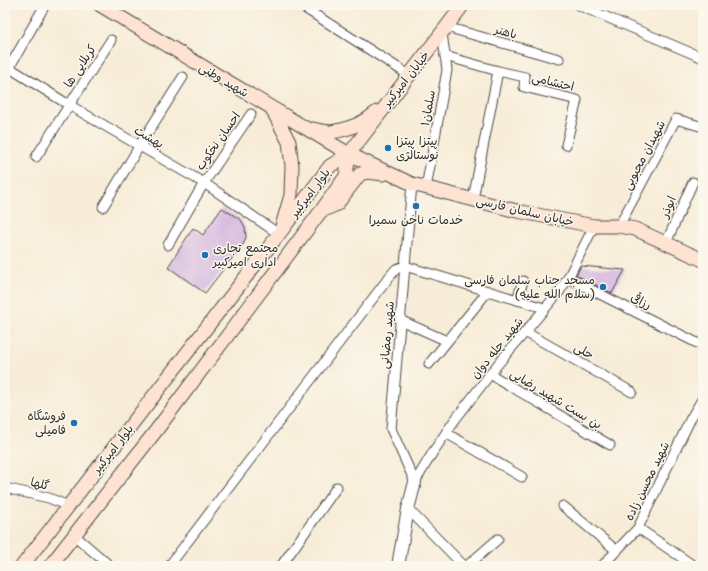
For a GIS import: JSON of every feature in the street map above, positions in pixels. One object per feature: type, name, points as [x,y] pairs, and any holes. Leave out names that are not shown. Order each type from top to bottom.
[{"type":"main road","name":"شهید وطنی","points":[[100,5],[349,154]]},
{"type":"main road","name":"خیابان امیرکبیر","points":[[349,154],[463,5]]},
{"type":"main road","points":[[305,128],[329,132],[348,128],[372,116],[386,105]]},
{"type":"main road","points":[[272,109],[289,142],[292,166],[291,194],[279,234]]},
{"type":"main road","name":"خیابان سلمان فارسی","points":[[349,154],[412,184],[517,211],[594,226],[619,226],[636,229],[703,260]]},
{"type":"main road","name":"بلوار امیرکبیر","points":[[50,566],[155,432],[321,211],[346,176],[349,154]]},
{"type":"main road","name":"بلوار امیرکبیر","points":[[22,566],[137,419],[330,166],[349,154]]},
{"type":"main road","points":[[321,211],[337,204],[360,174],[368,172],[392,175]]},
{"type":"main road","points":[[137,419],[155,432]]},
{"type":"street","points":[[7,69],[45,5]]},
{"type":"street","points":[[300,5],[409,75]]},
{"type":"street","points":[[578,5],[703,58]]},
{"type":"street","name":"سلمان۱","points":[[426,188],[447,70],[444,30]]},
{"type":"street","name":"باهنر","points":[[444,30],[559,59]]},
{"type":"street","name":"کربلایی ها","points":[[36,157],[111,40]]},
{"type":"street","name":"احتشامی","points":[[445,56],[525,77],[524,87],[577,100],[566,145]]},
{"type":"street","name":"بهشت","points":[[7,69],[204,183],[279,234]]},
{"type":"street","points":[[473,199],[498,71]]},
{"type":"street","points":[[103,207],[183,77]]},
{"type":"street","name":"احسان نخکوب","points":[[168,245],[204,183],[251,114]]},
{"type":"street","name":"شهیدان محبوبی","points":[[619,226],[676,119],[703,127]]},
{"type":"street","name":"ابوذر","points":[[666,243],[693,182]]},
{"type":"street","name":"شهید رمضانی","points":[[412,184],[390,428],[415,482]]},
{"type":"street","name":"شهید چله دوان","points":[[415,482],[446,433],[490,374],[568,278],[594,226]]},
{"type":"street","points":[[168,566],[393,272],[405,266],[544,308]]},
{"type":"street","name":"رزاقی","points":[[568,278],[703,346]]},
{"type":"street","points":[[517,300],[523,281]]},
{"type":"street","points":[[429,364],[488,291]]},
{"type":"street","points":[[400,320],[447,341]]},
{"type":"street","name":"حلی","points":[[524,332],[632,392]]},
{"type":"street","name":"بن بست شهید رضایی","points":[[490,374],[610,445]]},
{"type":"street","name":"شهید محسن زاده","points":[[602,566],[638,528],[691,418],[703,398]]},
{"type":"street","points":[[446,433],[522,477]]},
{"type":"street","points":[[398,566],[408,509],[415,482]]},
{"type":"street","name":"گلها","points":[[5,488],[49,498],[68,506]]},
{"type":"street","points":[[281,566],[337,488]]},
{"type":"street","points":[[563,506],[616,551]]},
{"type":"street","points":[[408,509],[464,566]]},
{"type":"street","points":[[638,528],[694,566]]},
{"type":"street","points":[[74,535],[110,566]]},
{"type":"street","points":[[467,566],[498,539]]},
{"type":"building","name":"مجتمع تجاری اداری امیرکبیر","points":[[222,208],[241,220],[245,227],[246,237],[244,243],[205,293],[168,267],[193,228],[203,235]]},
{"type":"building","name":"مسجد جناب سلمان فارسی (سلام الله علیه)","points":[[581,266],[625,270],[612,293],[576,275]]},
{"type":"place","name":"پیتزا پیتزا نوستالژی","points":[[388,148]]},
{"type":"place","name":"خدمات ناخن سمیرا","points":[[416,206]]},
{"type":"place","name":"مجتمع تجاری اداری امیرکبیر","points":[[205,255]]},
{"type":"place","name":"مسجد جناب سلمان فارسی (سلام الله علیه)","points":[[603,287]]},
{"type":"place","name":"فروشگاه فامیلی","points":[[74,423]]}]
